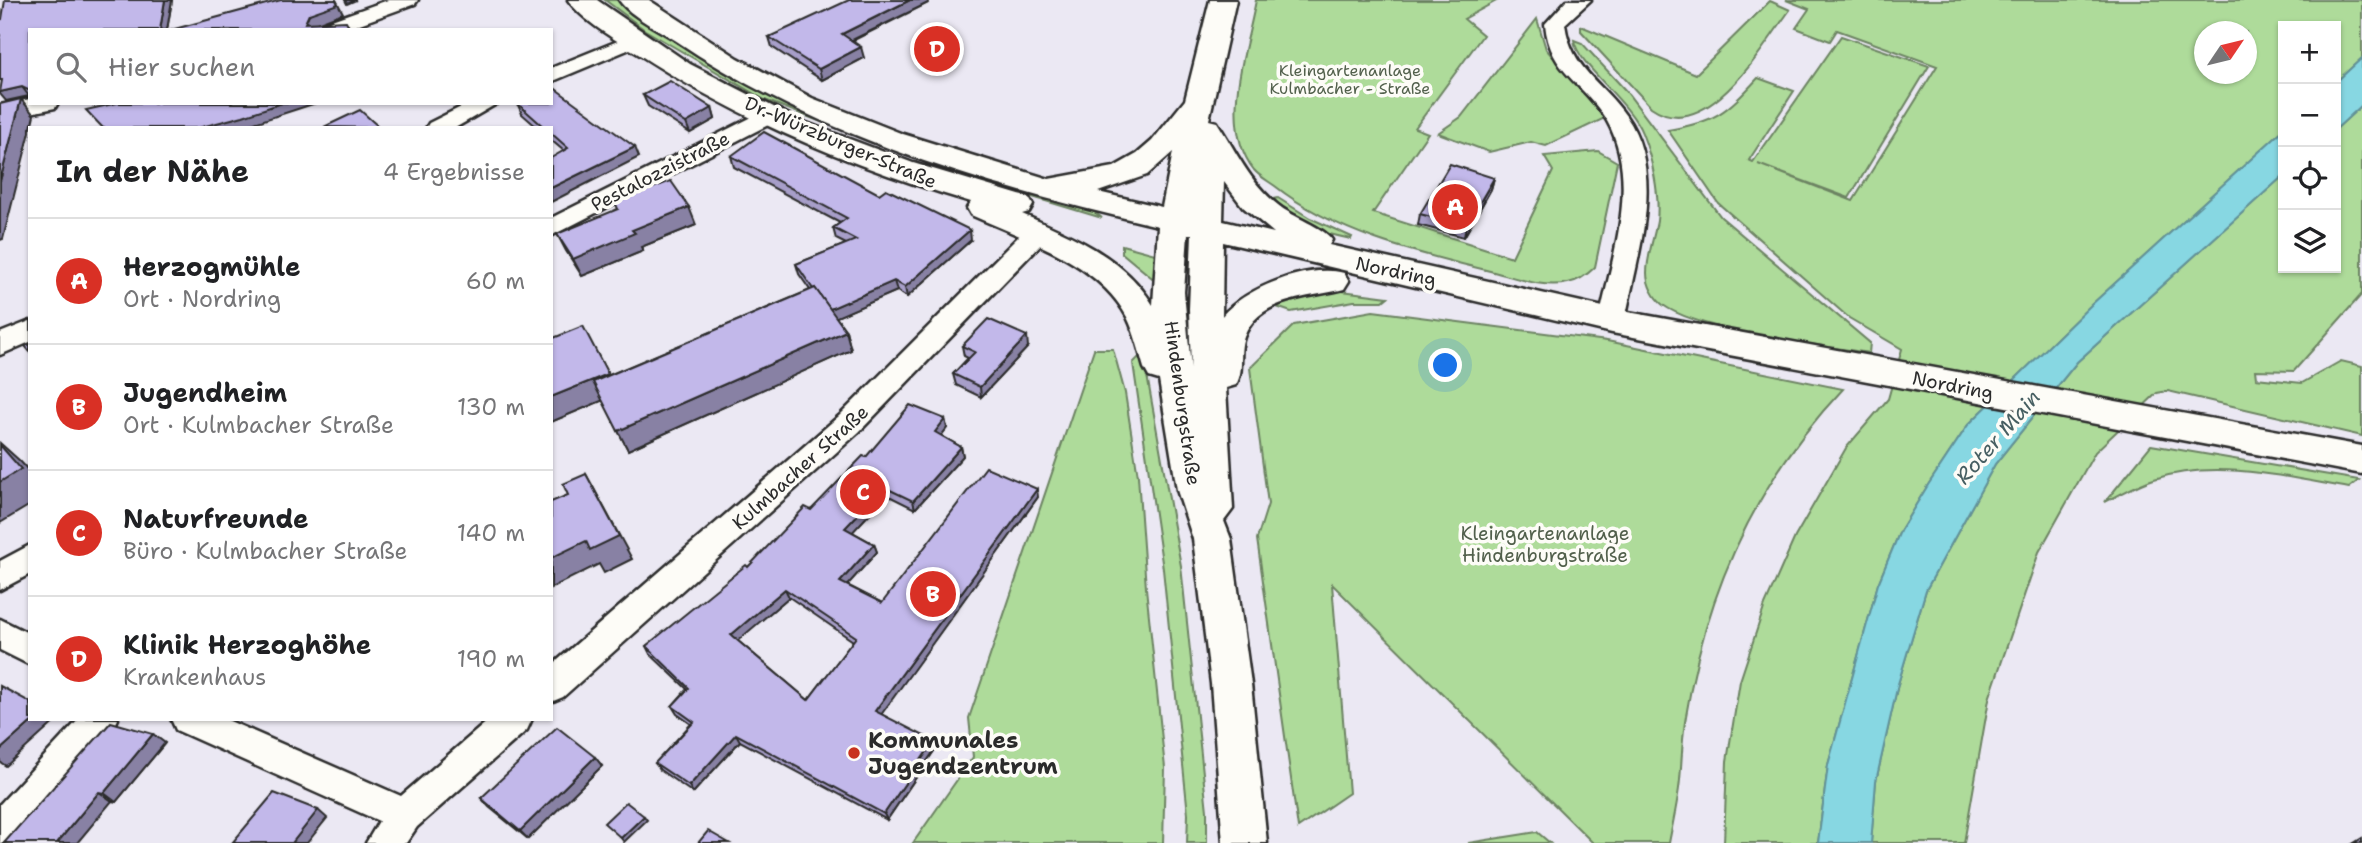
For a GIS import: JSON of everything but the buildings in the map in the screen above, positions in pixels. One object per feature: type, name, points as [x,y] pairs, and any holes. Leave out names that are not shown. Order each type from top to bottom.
[{"type":"main road","name":"Dr.-Würzburger-Straße","points":[[581,0],[635,40],[692,76],[770,116],[923,179],[1205,241]]},
{"type":"main road","name":"Dr.-Würzburger-Straße","points":[[632,0],[728,64],[802,104],[893,140],[1041,186],[1173,233]]},
{"type":"main road","points":[[1173,233],[1198,102],[1223,0]]},
{"type":"main road","points":[[1041,186],[1095,182],[1140,166],[1156,155],[1198,102]]},
{"type":"main road","points":[[1198,102],[1209,134],[1248,194],[1277,222],[1299,234],[1358,252],[1406,272]]},
{"type":"main road","points":[[1205,241],[1209,134]]},
{"type":"main road","points":[[923,179],[1084,258],[1121,284],[1143,316],[1166,386],[1196,416],[1222,393],[1227,338],[1240,316],[1278,292],[1303,284],[1332,281]]},
{"type":"main road","name":"Hindenburgstraße","points":[[1173,233],[1171,347],[1196,416]]},
{"type":"main road","name":"Nordring","points":[[1205,241],[1332,281],[1474,305],[1599,318]]},
{"type":"main road","name":"Nordring","points":[[1205,241],[1406,272],[1599,318],[2362,460]]},
{"type":"main road","name":"Hindenburgstraße","points":[[1205,241],[1195,490],[1212,539],[1231,684],[1245,843]]},
{"type":"street","points":[[328,28],[408,0]]},
{"type":"street","points":[[1581,0],[1566,10],[1555,24],[1560,50],[1617,120],[1628,143],[1633,166],[1630,226],[1599,318]]},
{"type":"street","points":[[553,74],[635,40]]},
{"type":"street","points":[[0,113],[38,105]]},
{"type":"street","points":[[441,126],[483,105]]},
{"type":"street","name":"Pestalozzistraße","points":[[553,228],[770,116]]},
{"type":"street","name":"Kulmbacher Straße","points":[[553,685],[849,424],[1037,234]]},
{"type":"street","points":[[0,345],[28,331]]},
{"type":"street","points":[[0,577],[28,559]]},
{"type":"street","points":[[0,633],[28,651]]},
{"type":"street","points":[[0,829],[99,721]]},
{"type":"street","points":[[193,721],[405,815]]},
{"type":"street","points":[[384,843],[405,815],[513,721]]},
{"type":"green space","points":[[605,0],[626,0],[739,77],[792,107],[941,163],[1093,211],[1102,218],[953,173],[765,100],[645,30]]},
{"type":"green space","name":"Kleingartenanlage Kulmbacher - Straße","points":[[1256,0],[1498,0],[1464,19],[1483,35],[1415,128],[1428,133],[1373,213],[1512,257],[1553,171],[1544,156],[1598,151],[1617,162],[1595,267],[1576,281],[1549,284],[1529,282],[1434,257],[1378,240],[1324,217],[1261,176],[1243,152],[1236,109],[1242,64]]},
{"type":"green space","points":[[1786,0],[2362,0],[2362,58],[2341,77],[2341,21],[2278,21],[2278,135],[2090,306],[1968,425],[1900,531],[1878,584],[1828,765],[1818,843],[1724,843],[1727,761],[1740,681],[1765,605],[1795,537],[1846,448],[1888,399],[1902,349],[1849,318],[1718,203],[1668,130],[1719,114],[1758,78],[1794,91],[1749,160],[1753,162],[1841,36],[1929,66],[1849,198],[1758,164],[1853,201],[1937,66],[1837,30],[1830,41],[1796,28],[1809,9]]},
{"type":"green space","points":[[1770,1],[1790,10],[1731,87],[1712,103],[1692,114],[1672,116],[1651,107],[1581,31],[1581,26],[1696,74]]},
{"type":"green space","points":[[1537,19],[1546,49],[1605,118],[1546,146],[1531,142],[1489,152],[1438,133],[1461,117]]},
{"type":"green space","points":[[1574,40],[1582,43],[1626,91],[1721,217],[1870,343],[1869,353],[1732,330],[1680,314],[1660,302],[1647,278],[1658,210],[1646,143],[1636,121],[1584,60]]},
{"type":"green space","points":[[2362,105],[2362,294],[2294,371],[2255,370],[2256,378],[2302,383],[2341,361],[2362,366],[2362,436],[2168,391],[2157,393],[2095,452],[2039,552],[1989,699],[1964,843],[1871,843],[1876,781],[1898,684],[1926,590],[1995,464],[2077,362],[2278,181],[2278,273],[2341,273],[2341,124]]},
{"type":"green space","points":[[1278,198],[1310,218],[1352,237],[1351,239],[1308,229],[1265,201]]},
{"type":"green space","points":[[1122,245],[1155,254],[1157,282],[1122,253]]},
{"type":"green space","points":[[1334,290],[1388,297],[1383,301],[1354,301],[1291,312],[1271,305],[1286,298]]},
{"type":"green space","name":"Kleingartenanlage Hindenburgstraße","points":[[1373,311],[1607,341],[1843,389],[1812,424],[1760,500],[1739,540],[1722,582],[1695,670],[1669,843],[1593,843],[1332,584],[1349,793],[1298,828],[1257,539],[1268,504],[1250,368],[1294,325]]},
{"type":"green space","points":[[1094,349],[1113,349],[1125,393],[1138,476],[1146,588],[1165,768],[1163,843],[913,843],[973,757],[969,718]]},
{"type":"green space","points":[[1143,353],[1181,566],[1207,811],[1207,843],[1187,843],[1188,814],[1163,569],[1133,363]]},
{"type":"green space","points":[[2151,445],[2359,480],[2349,488],[2276,475],[2202,470],[2154,479],[2105,502]]},
{"type":"green space","points":[[1537,832],[1550,843],[1468,843]]},
{"type":"water","points":[[2362,58],[2362,105],[2341,124],[2341,84],[2341,77]]},
{"type":"water","name":"Roter Main","points":[[2278,135],[2278,181],[2077,362],[1995,464],[1926,590],[1898,684],[1876,781],[1871,843],[1818,843],[1828,765],[1878,584],[1900,531],[1968,425],[2090,306]]},
{"type":"place","name":"Klinik Herzoghöhe","points":[[937,49]]},
{"type":"place","name":"Herzogmühle","points":[[1455,207]]},
{"type":"place","name":"Naturfreunde","points":[[863,492]]},
{"type":"place","name":"Jugendheim","points":[[933,594]]},
{"type":"place","name":"Kommunales Jugendzentrum","points":[[854,753]]}]
